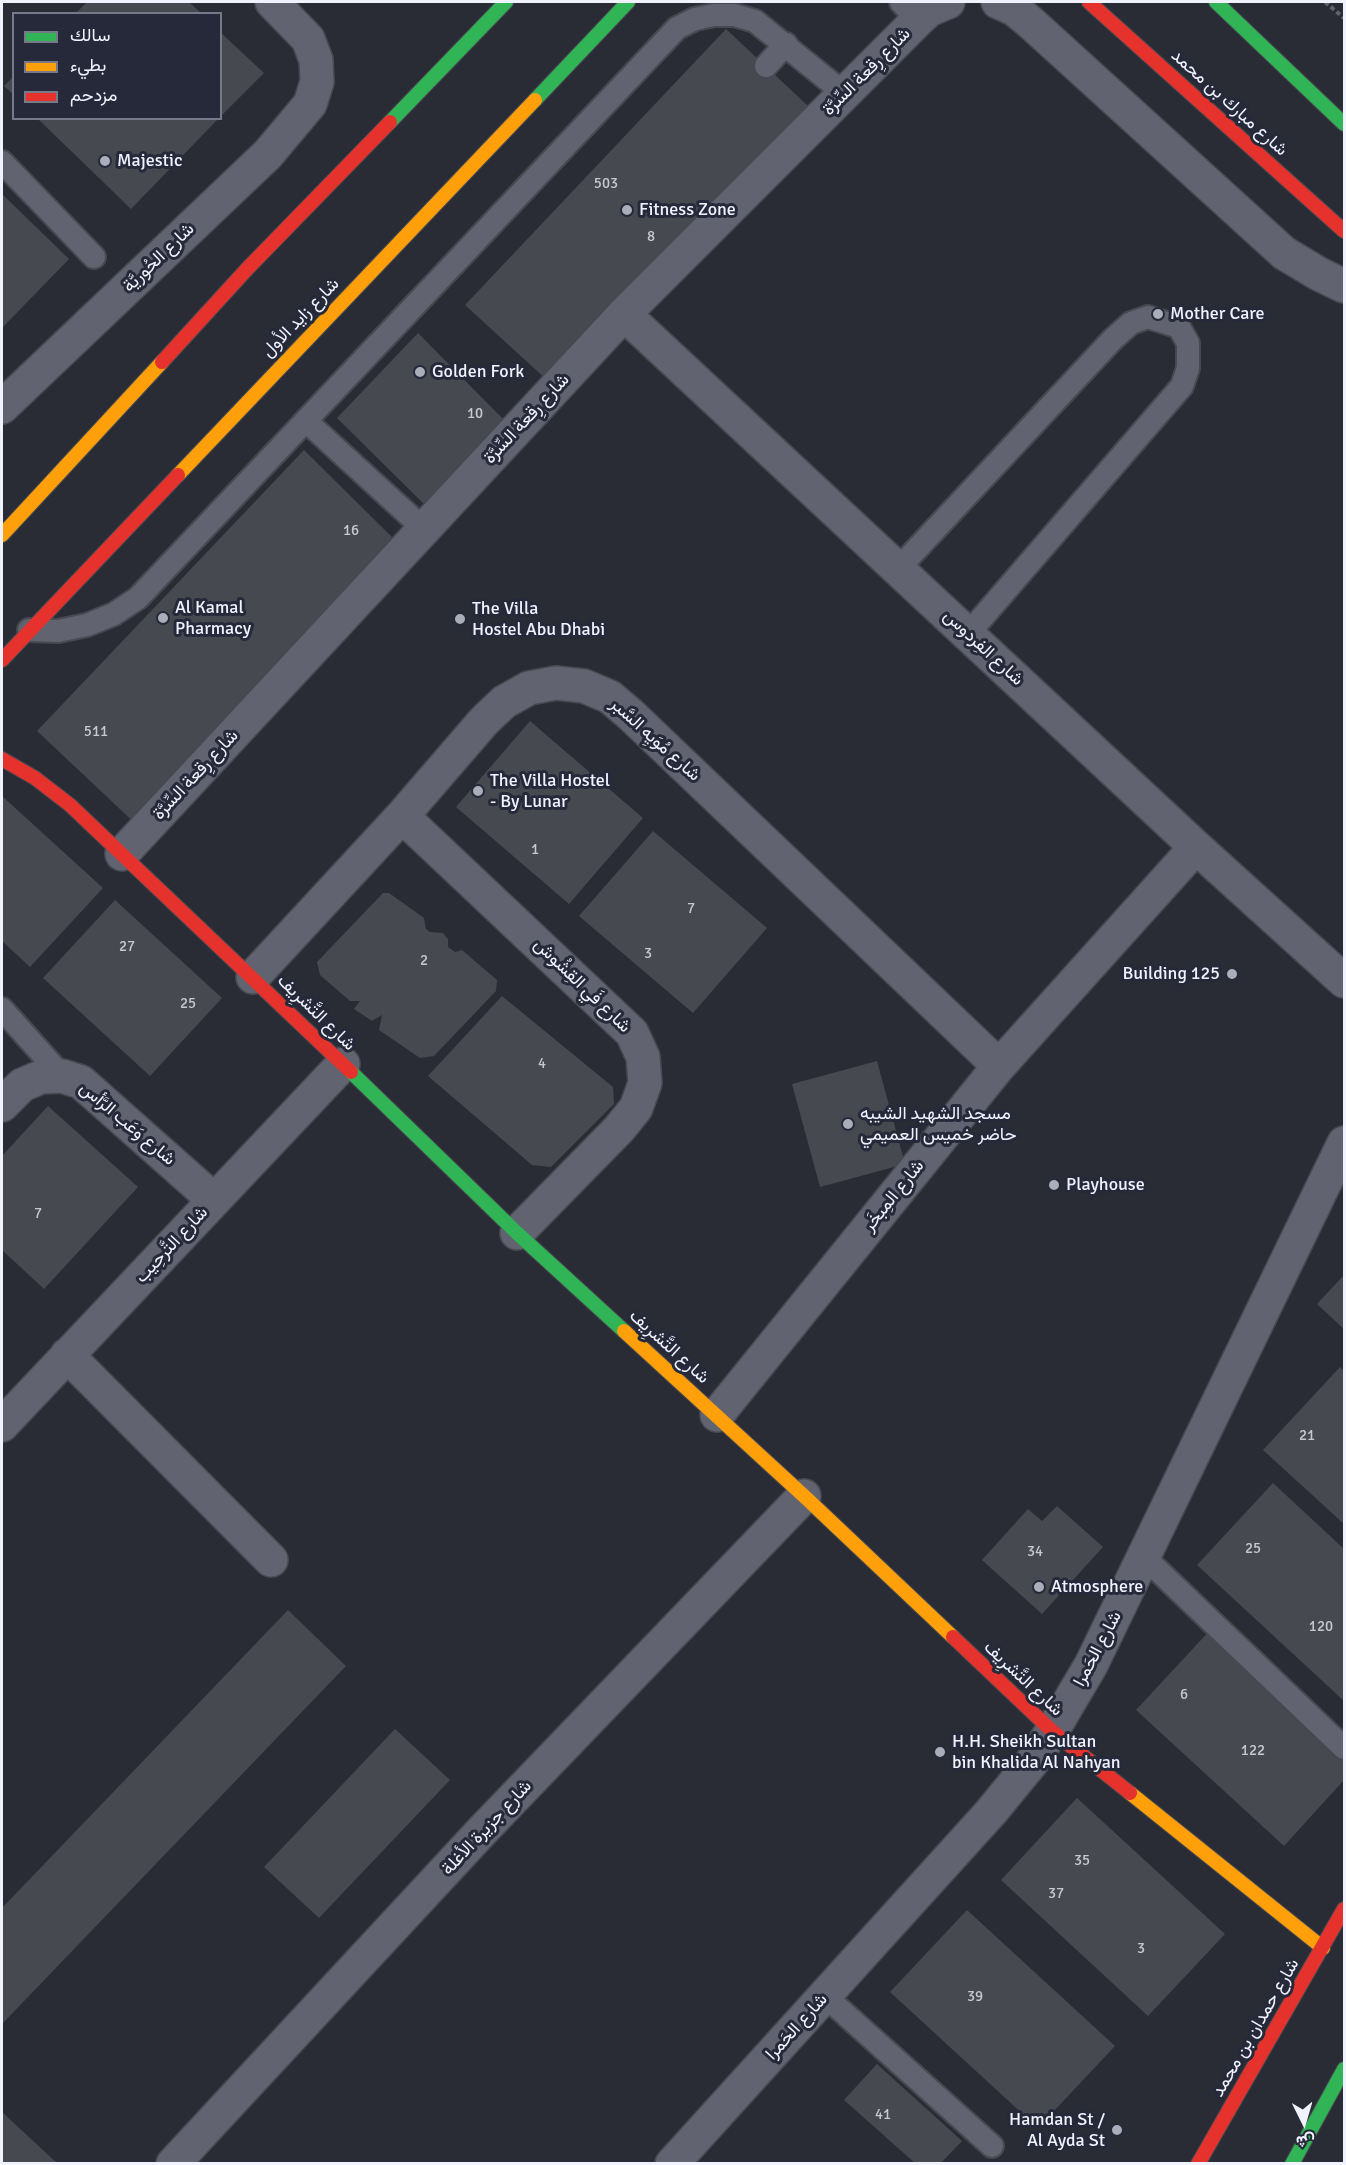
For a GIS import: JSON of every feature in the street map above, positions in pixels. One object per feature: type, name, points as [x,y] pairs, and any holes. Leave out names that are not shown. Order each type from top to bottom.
[{"type":"main road","points":[[2,535],[247,269],[506,2]]},
{"type":"main road","name":"شارع زايد الأول","points":[[2,660],[628,2]]},
{"type":"main road","name":"شارع مبارك بن محمد","points":[[1089,2],[1344,231]]},
{"type":"main road","points":[[1216,2],[1344,124]]},
{"type":"main road","name":"شارع التَّشرِيف","points":[[2,759],[53,790],[253,977],[517,1233],[717,1415],[1052,1731],[1323,1948]]},
{"type":"main road","name":"شارع حمدان بن محمد","points":[[1198,2163],[1344,1909]]},
{"type":"main road","points":[[1292,2163],[1344,2069]]},
{"type":"street","name":"شارع الحُوريَّة","points":[[2,407],[268,154],[310,104],[317,82],[316,60],[308,39],[272,2]]},
{"type":"street","name":"شارع رِقعة السِّرَّة","points":[[122,854],[624,314],[845,94],[910,11],[929,10],[948,2]]},
{"type":"street","points":[[998,2],[1014,9],[1030,22],[1284,253],[1344,286]]},
{"type":"street","name":"شارع الفِردوس","points":[[624,314],[1196,847],[1344,981]]},
{"type":"street","name":"شارع مُوَيِه السَّبر","points":[[253,977],[402,816],[484,721],[504,702],[529,688],[556,683],[584,686],[610,697],[631,715],[999,1066]]},
{"type":"street","name":"شارع فَي القِشُوش","points":[[402,816],[632,1033],[643,1057],[645,1083],[636,1108],[619,1129],[517,1233]]},
{"type":"street","name":"شارع المِبخَر","points":[[717,1415],[999,1066],[1196,847]]},
{"type":"street","name":"شارع التَّرحِيب","points":[[2,1425],[343,1064]]},
{"type":"street","name":"شارع وَعَب الرَّأس","points":[[2,1105],[22,1085],[41,1077],[62,1076],[81,1082],[214,1200]]},
{"type":"street","name":"شارع الحَمرا","points":[[672,2163],[991,1812],[1032,1762],[1091,1665],[1344,1143]]},
{"type":"street","points":[[67,1355],[271,1560]]},
{"type":"street","name":"شارع جزيرة الأغلة","points":[[173,2163],[474,1840],[804,1496]]},
{"type":"lane","points":[[29,630],[58,630],[87,626],[114,614],[138,598],[677,28],[694,19],[756,11],[786,44],[845,94]]},
{"type":"lane","points":[[766,66],[786,44]]},
{"type":"lane","points":[[2,162],[94,257]]},
{"type":"lane","points":[[898,569],[1113,339],[1131,323],[1148,317],[1179,327],[1188,343],[1188,368],[1182,386],[968,634]]},
{"type":"lane","points":[[306,421],[424,529]]},
{"type":"lane","points":[[2,1009],[62,1076]]},
{"type":"lane","points":[[1144,1557],[1344,1748]]},
{"type":"lane","points":[[825,1996],[992,2146]]},
{"type":"path","points":[[1325,2],[1344,18]]},
{"type":"building","points":[[87,2],[189,2],[200,12],[77,12]]},
{"type":"building","points":[[726,29],[808,106],[548,381],[465,305]]},
{"type":"building","points":[[222,34],[264,73],[222,115]]},
{"type":"building","points":[[12,78],[12,93],[4,86]]},
{"type":"building","points":[[39,120],[217,120],[131,209]]},
{"type":"building","points":[[2,194],[69,259],[2,328]]},
{"type":"building","points":[[418,333],[505,421],[425,505],[337,418]]},
{"type":"building","points":[[304,450],[394,539],[139,827],[37,731]]},
{"type":"building","points":[[530,721],[643,818],[569,904],[456,807]]},
{"type":"building","points":[[2,796],[103,888],[30,967],[2,941]]},
{"type":"building","points":[[653,831],[767,928],[693,1013],[579,916]]},
{"type":"building","points":[[383,893],[389,893],[424,918],[426,929],[430,932],[443,933],[448,939],[448,947],[455,952],[462,950],[497,980],[496,991],[434,1056],[420,1058],[379,1030],[382,1015],[372,1021],[354,1009],[360,1001],[350,1001],[320,975],[317,962]]},
{"type":"building","points":[[115,900],[222,998],[150,1076],[43,978]]},
{"type":"building","points":[[502,996],[613,1087],[614,1104],[551,1167],[532,1165],[428,1076]]},
{"type":"building","name":"مسجد الشهيد الشيبه حاضر خميس العميمي","points":[[877,1061],[905,1164],[820,1187],[792,1084]]},
{"type":"building","points":[[48,1106],[138,1187],[44,1289],[2,1250],[2,1156]]},
{"type":"building","points":[[1344,1275],[1344,1329],[1317,1304]]},
{"type":"building","points":[[1340,1367],[1344,1371],[1344,1524],[1263,1450]]},
{"type":"building","points":[[1273,1483],[1344,1549],[1344,1701],[1197,1565]]},
{"type":"building","name":"Atmosphere","points":[[1057,1506],[1103,1547],[1042,1614],[982,1560],[1028,1509],[1042,1521]]},
{"type":"building","points":[[288,1610],[346,1666],[2,2024],[2,1908]]},
{"type":"building","points":[[1213,1627],[1344,1749],[1344,1780],[1284,1846],[1136,1710]]},
{"type":"building","points":[[395,1729],[450,1780],[319,1918],[264,1867]]},
{"type":"building","points":[[1077,1798],[1225,1934],[1148,2016],[1001,1880]]},
{"type":"building","points":[[967,1910],[1115,2046],[1038,2128],[890,1992]]},
{"type":"building","points":[[877,2064],[962,2141],[940,2164],[916,2164],[844,2100]]},
{"type":"building","points":[[2,2112],[58,2164],[2,2164]]},
{"type":"traffic: fast","points":[[390,122],[506,2]]},
{"type":"traffic: fast","points":[[535,100],[628,2]]},
{"type":"traffic: fast","points":[[1216,2],[1344,124]]},
{"type":"traffic: fast","points":[[351,1072],[517,1233],[624,1331]]},
{"type":"traffic: fast","points":[[1292,2164],[1344,2069]]},
{"type":"traffic: slow","points":[[178,475],[535,100]]},
{"type":"traffic: slow","points":[[2,535],[162,362]]},
{"type":"traffic: slow","points":[[624,1331],[953,1637]]},
{"type":"traffic: slow","points":[[1130,1793],[1323,1948]]},
{"type":"traffic: jam","points":[[1089,2],[1344,231]]},
{"type":"traffic: jam","points":[[162,362],[247,269],[390,122]]},
{"type":"traffic: jam","points":[[2,660],[178,475]]},
{"type":"traffic: jam","points":[[2,759],[35,778],[70,805],[351,1072]]},
{"type":"traffic: jam","points":[[953,1637],[1052,1731],[1130,1793]]},
{"type":"traffic: jam","points":[[1198,2164],[1344,1909]]},
{"type":"place","name":"Majestic","points":[[105,161]]},
{"type":"place","name":"Fitness Zone","points":[[627,210]]},
{"type":"place","name":"Mother Care","points":[[1158,314]]},
{"type":"place","name":"Golden Fork","points":[[420,372]]},
{"type":"place","name":"Al Kamal Pharmacy","points":[[163,618]]},
{"type":"place","name":"The Villa Hostel Abu Dhabi","points":[[460,619]]},
{"type":"place","name":"The Villa Hostel - By Lunar","points":[[478,791]]},
{"type":"place","name":"Building 125","points":[[1232,974]]},
{"type":"place","name":"مسجد الشهيد الشيبه حاضر خميس العميمي","points":[[848,1124]]},
{"type":"place","name":"Playhouse","points":[[1054,1185]]},
{"type":"place","name":"Atmosphere","points":[[1039,1587]]},
{"type":"place","name":"H.H. Sheikh Sultan bin Khalida Al Nahyan","points":[[940,1752]]},
{"type":"place","name":"Hamdan St / Al Ayda St","points":[[1117,2130]]}]
